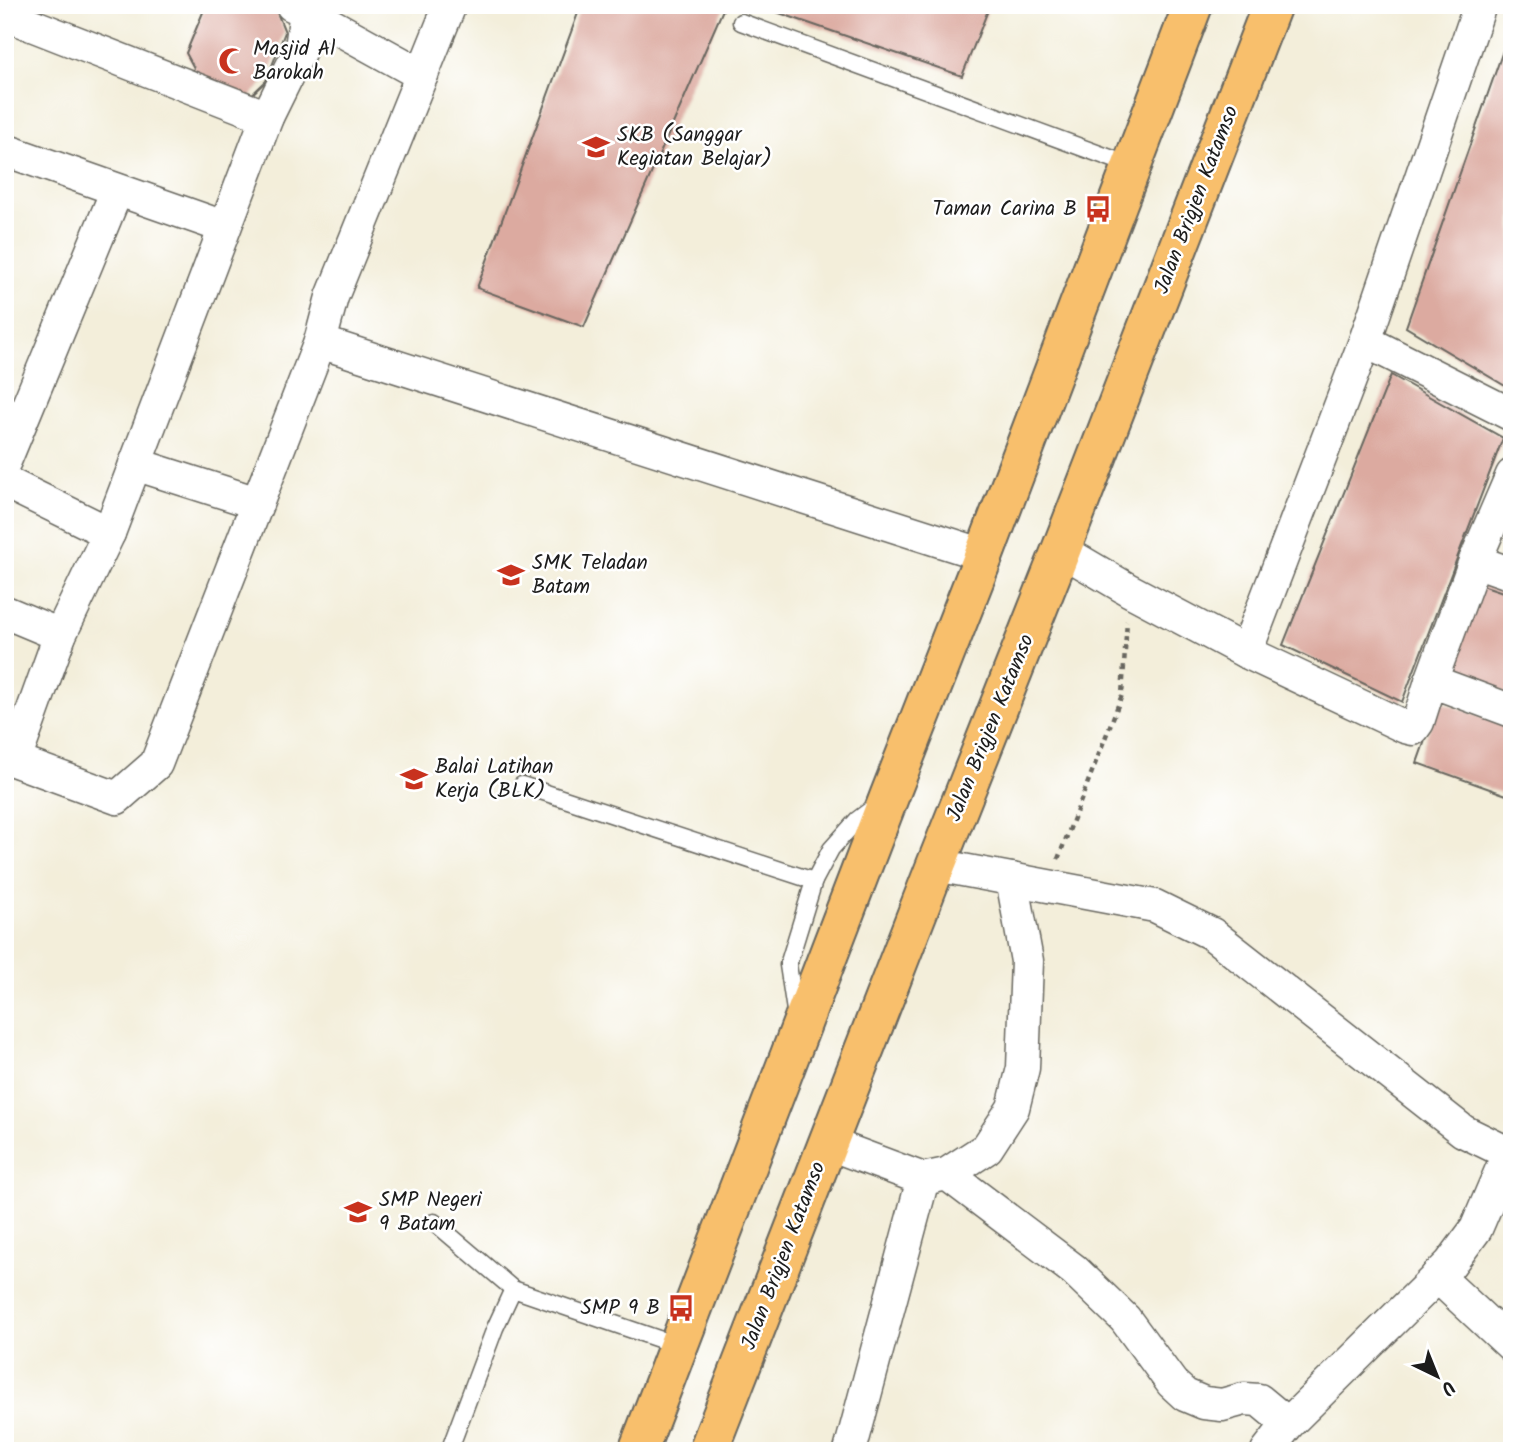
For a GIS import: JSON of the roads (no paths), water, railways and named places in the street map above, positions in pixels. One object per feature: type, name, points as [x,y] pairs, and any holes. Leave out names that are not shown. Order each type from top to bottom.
[{"type":"highway","points":[[638,1451],[1193,5]]},
{"type":"highway","name":"Jalan Brigjen Katamso","points":[[708,1451],[1272,5]]},
{"type":"street","points":[[422,75],[302,7],[301,48],[267,117],[109,533],[60,635],[10,759],[117,798],[156,764],[320,342],[332,297],[422,75],[450,5]]},
{"type":"street","points":[[1246,652],[1365,341],[1480,5]]},
{"type":"street","points":[[20,20],[267,117]]},
{"type":"street","points":[[5,150],[224,227]]},
{"type":"street","points":[[5,461],[117,190]]},
{"type":"street","points":[[1365,341],[1512,415]]},
{"type":"street","points":[[320,342],[984,555]]},
{"type":"street","points":[[135,464],[257,503]]},
{"type":"street","points":[[1061,550],[1129,590],[1246,652],[1413,729],[1418,722],[1475,561],[1512,475]]},
{"type":"street","points":[[5,482],[109,533]]},
{"type":"street","points":[[1475,561],[1512,574]]},
{"type":"street","points":[[5,612],[60,635]]},
{"type":"street","points":[[1431,681],[1512,710]]},
{"type":"street","points":[[936,865],[1155,906],[1212,934],[1463,1131],[1510,1154],[1476,1229],[1450,1264],[1288,1424],[1268,1451]]},
{"type":"street","points":[[850,1451],[935,1176],[987,1148],[1013,1108],[1023,1068],[1027,961],[1012,879]]},
{"type":"street","points":[[827,1143],[935,1176],[1074,1270],[1125,1319],[1172,1383],[1185,1395],[1204,1403],[1222,1405],[1244,1399],[1259,1400],[1288,1424]]},
{"type":"street","points":[[1437,1276],[1512,1346]]},
{"type":"lane","points":[[741,22],[1132,166]]},
{"type":"lane","points":[[522,785],[814,881]]},
{"type":"lane","points":[[799,1033],[788,965],[814,881],[831,849],[857,820],[889,797]]},
{"type":"lane","points":[[434,1222],[513,1289],[678,1346]]},
{"type":"lane","points":[[449,1451],[495,1328],[513,1289]]},
{"type":"place","name":"Masjid Al Barokah","points":[[232,61]]},
{"type":"place","name":"SKB (Sanggar Kegiatan Belajar)","points":[[596,147]]},
{"type":"place","name":"Taman Carina B","points":[[1098,209]]},
{"type":"place","name":"SMK Teladan Batam","points":[[511,575]]},
{"type":"place","name":"Balai Latihan Kerja (BLK)","points":[[414,779]]},
{"type":"place","name":"SMP Negeri 9 Batam","points":[[358,1212]]},
{"type":"place","name":"SMP 9 B","points":[[681,1308]]}]
